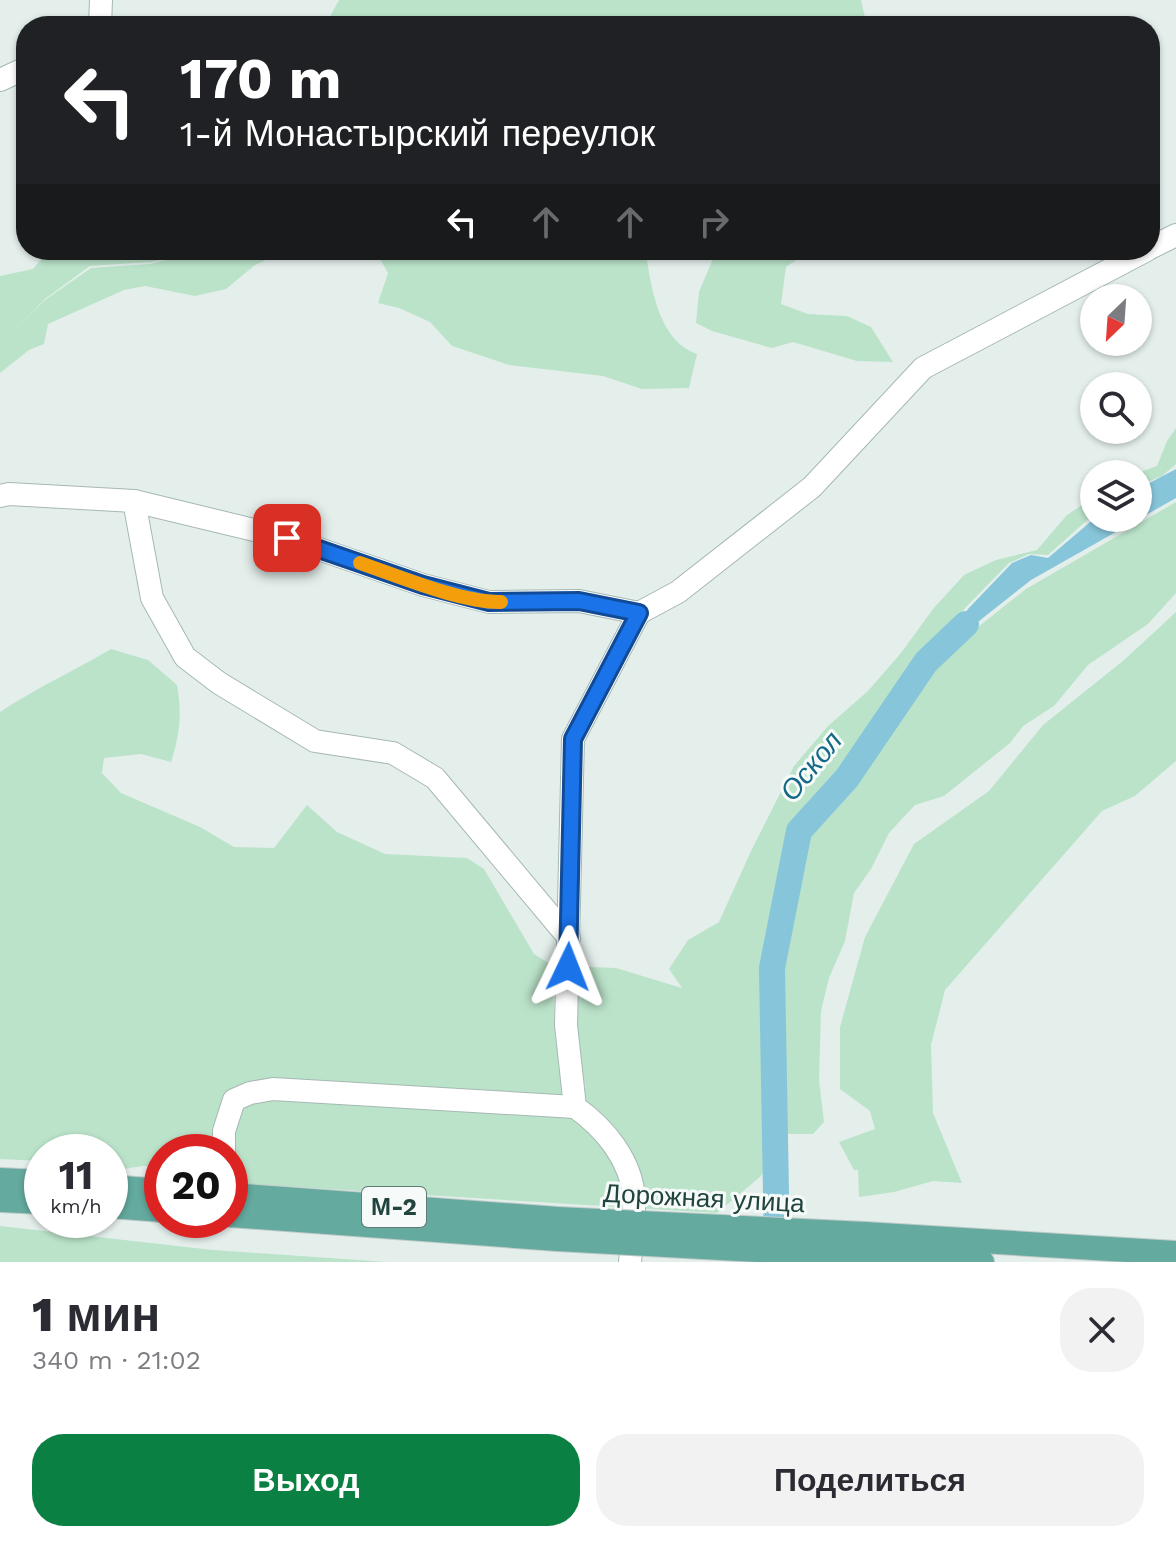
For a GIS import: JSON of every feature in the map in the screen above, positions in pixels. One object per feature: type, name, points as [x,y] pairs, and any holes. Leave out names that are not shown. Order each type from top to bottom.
[{"type":"main road","points":[[0,1180],[24,1181]]},
{"type":"main road","name":"Дорожная улица","points":[[248,1197],[557,1229]]},
{"type":"main road","points":[[0,1200],[24,1201]]},
{"type":"main road","name":"Дорожная улица","points":[[248,1216],[866,1245],[1176,1253]]},
{"type":"main road","name":"Дорожная улица","points":[[866,1245],[982,1262]]},
{"type":"lane","points":[[575,1107],[566,1025],[573,739],[639,613],[678,592],[812,487],[923,368],[1128,260]]},
{"type":"lane","points":[[0,496],[134,501],[287,538],[423,585],[489,602],[579,601],[639,613]]},
{"type":"lane","points":[[134,501],[152,598],[185,657],[219,683],[315,741],[393,753],[435,778],[569,938]]},
{"type":"lane","points":[[224,1134],[234,1100],[273,1089],[575,1107],[597,1122],[625,1162],[634,1198],[630,1262]]},
{"type":"green space","points":[[339,0],[861,0],[865,16],[330,16]]},
{"type":"green space","points":[[41,260],[159,260],[90,266],[45,299],[12,333],[45,300],[91,268],[150,264],[165,260],[266,260],[226,289],[195,296],[145,286],[124,290],[48,324],[44,344],[29,350],[0,373],[0,276],[33,269]]},
{"type":"green space","points":[[381,260],[647,260],[660,315],[675,339],[697,354],[689,388],[642,389],[603,376],[509,365],[452,346],[430,322],[399,308],[378,303],[388,273]]},
{"type":"green space","points":[[796,260],[786,267],[781,304],[808,314],[847,316],[871,327],[893,362],[857,361],[793,342],[772,348],[712,331],[696,323],[699,292],[712,261]]},
{"type":"green space","points":[[1176,428],[1176,464],[1152,480],[1152,468],[1157,466]]},
{"type":"green space","points":[[1176,502],[1176,593],[1148,624],[1088,665],[1054,706],[1023,726],[1010,743],[944,796],[915,805],[889,833],[871,869],[854,893],[845,941],[829,978],[821,1011],[819,1080],[824,1122],[813,1134],[784,1134],[782,960],[807,834],[851,786],[923,678],[968,635],[1026,589],[1124,532],[1152,532],[1152,516]]},
{"type":"green space","points":[[1080,506],[1080,526],[1048,555],[1029,554],[1009,563],[966,607],[922,659],[842,774],[794,830],[767,967],[772,1162],[760,1177],[717,1213],[248,1184],[248,1134],[144,1134],[144,1166],[128,1168],[128,1134],[24,1134],[24,1160],[0,1159],[0,712],[14,703],[111,649],[148,660],[177,685],[180,715],[176,742],[171,762],[141,754],[104,758],[102,773],[121,793],[200,827],[234,847],[274,848],[307,805],[337,832],[385,854],[467,858],[484,869],[534,954],[552,965],[555,1024],[580,1090],[586,1088],[562,1025],[564,966],[616,968],[682,988],[669,969],[688,940],[719,922],[794,766],[828,726],[868,691],[964,575],[996,560],[1037,550],[1067,515]]},
{"type":"green space","points":[[1176,612],[1176,761],[1135,796],[1102,811],[945,990],[931,1045],[933,1113],[962,1183],[933,1181],[894,1192],[859,1197],[858,1170],[854,1170],[839,1142],[875,1129],[870,1111],[840,1089],[840,1027],[865,937],[914,844],[989,791],[1043,725],[1124,660]]},
{"type":"green space","points":[[0,1226],[24,1229],[24,1238],[106,1238],[213,1250],[387,1262],[0,1262]]},
{"type":"water","points":[[1176,469],[1176,498],[1152,512],[1152,482]]},
{"type":"water","points":[[1080,531],[1116,532],[1031,580],[936,655],[968,609],[1012,563],[1031,555],[1048,558]]},
{"type":"waterway","name":"Оскол","points":[[777,1250],[772,968],[799,831],[847,778],[926,662],[966,624]]},
{"type":"slow traffic","points":[[360,563],[423,585],[489,602],[501,602]]},
{"type":"route","points":[[287,538],[423,585],[489,602],[579,601],[639,613],[573,739],[568,967]]}]
